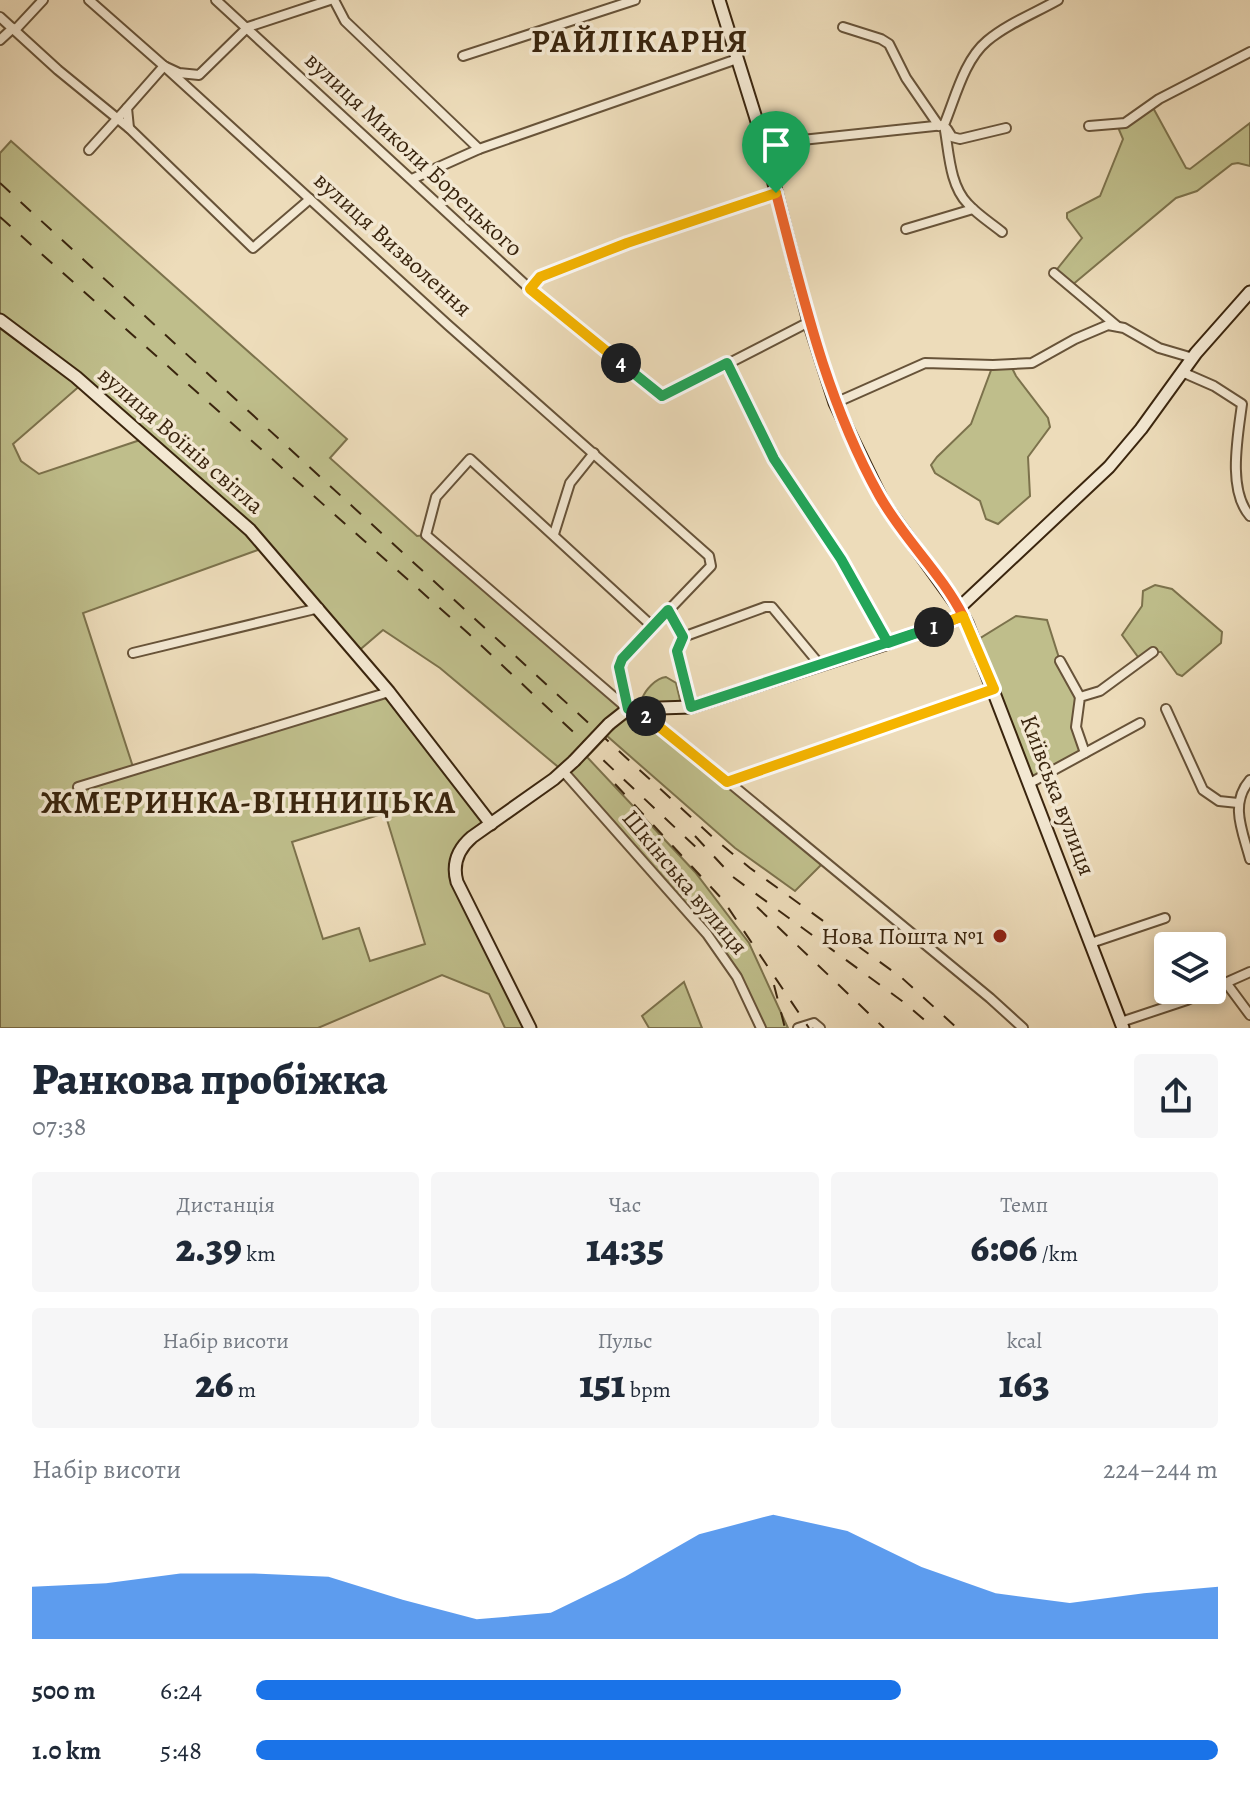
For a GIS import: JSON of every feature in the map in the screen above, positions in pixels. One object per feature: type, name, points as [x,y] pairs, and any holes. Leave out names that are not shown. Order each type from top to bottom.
[{"type":"street","points":[[0,40],[43,0]]},
{"type":"street","points":[[89,0],[164,66],[179,73],[199,75],[248,27],[332,0],[345,21],[479,149]]},
{"type":"street","name":"вулиця Миколи Борецького","points":[[216,0],[530,289],[659,395],[667,395],[727,363]]},
{"type":"street","points":[[463,56],[635,0]]},
{"type":"street","name":"Київська вулиця","points":[[719,0],[764,144],[809,322],[835,403],[888,510],[961,612],[994,689],[1122,1025]]},
{"type":"street","points":[[1002,232],[964,199],[956,182],[942,125],[971,62],[984,44],[1058,0]]},
{"type":"street","points":[[0,17],[129,128],[253,248],[310,199]]},
{"type":"street","points":[[843,27],[889,44],[906,78],[952,137],[960,139],[1006,128]]},
{"type":"street","points":[[1089,126],[1125,123],[1159,99],[1250,52]]},
{"type":"street","points":[[412,179],[479,149],[737,59]]},
{"type":"street","points":[[89,150],[164,66]]},
{"type":"street","name":"вулиця Визволення","points":[[164,66],[712,561],[711,566],[622,659],[619,667],[628,709]]},
{"type":"street","points":[[127,108],[129,128]]},
{"type":"street","points":[[764,144],[942,125]]},
{"type":"street","points":[[530,289],[540,277],[627,243],[776,193]]},
{"type":"street","points":[[906,229],[973,209]]},
{"type":"street","points":[[1054,273],[1118,326],[1159,348],[1193,358]]},
{"type":"street","points":[[530,1028],[455,876],[455,865],[462,847],[563,771],[628,709],[691,707],[888,643],[961,612],[1109,467],[1193,358],[1250,292]]},
{"type":"street","name":"вулиця Воїнів світла","points":[[0,320],[76,377],[266,546],[389,692],[491,824]]},
{"type":"street","points":[[809,322],[727,363],[774,459],[841,559],[888,643]]},
{"type":"street","points":[[835,403],[918,365],[933,362],[1028,364],[1094,329],[1118,326]]},
{"type":"street","points":[[1182,372],[1214,386],[1242,404],[1236,446],[1238,494],[1250,516]]},
{"type":"street","points":[[554,534],[570,483],[594,453]]},
{"type":"street","points":[[652,626],[470,459],[436,497],[426,535],[628,709],[656,722],[1023,1028]]},
{"type":"street","points":[[691,707],[677,651],[683,637],[765,607],[772,607],[821,666]]},
{"type":"street","points":[[133,653],[319,608]]},
{"type":"street","points":[[668,610],[683,637]]},
{"type":"street","points":[[1080,697],[1100,691],[1153,652]]},
{"type":"street","points":[[1060,661],[1080,697],[1076,727],[1085,753]]},
{"type":"street","points":[[727,782],[994,689]]},
{"type":"street","points":[[78,787],[389,692]]},
{"type":"street","points":[[1166,709],[1203,790],[1219,801],[1238,803]]},
{"type":"street","points":[[1030,783],[1140,723]]},
{"type":"street","name":"Шкінська вулиця","points":[[563,771],[713,941],[737,977],[761,1028]]},
{"type":"street","points":[[1250,780],[1238,803],[1250,859]]},
{"type":"street","points":[[1091,943],[1165,918]]},
{"type":"street","points":[[1122,1025],[1250,972]]},
{"type":"street","points":[[1227,984],[1250,1015]]},
{"type":"street","points":[[798,1028],[814,1023],[820,1028]]},
{"type":"shaded area","points":[[1151,104],[1186,168],[1190,169],[1250,123],[1250,166],[1232,164],[1197,191],[1176,198],[1071,286],[1054,273],[1082,238],[1067,218],[1067,213],[1100,196],[1123,139],[1117,125]]},
{"type":"shaded area","points":[[11,141],[347,439],[330,458],[417,536],[426,535],[628,709],[649,717],[824,862],[795,891],[735,848],[607,736],[587,757],[695,872],[749,943],[788,1028],[761,1028],[719,949],[563,771],[440,668],[383,630],[356,653],[266,547],[83,613],[134,770],[389,692],[491,824],[472,837],[455,865],[529,1028],[505,1028],[489,994],[442,975],[318,1028],[0,1028],[0,153]],"holes":[[[83,383],[146,438],[39,474],[21,461],[13,444]],[[385,813],[425,944],[370,961],[359,928],[323,939],[292,842]]]},
{"type":"shaded area","points":[[1010,364],[1048,418],[1050,427],[1028,457],[1030,496],[998,524],[986,519],[980,501],[935,473],[931,465],[971,424],[993,365]]},
{"type":"shaded area","points":[[1155,585],[1172,589],[1222,632],[1221,643],[1182,676],[1177,674],[1161,652],[1153,652],[1141,661],[1122,635],[1142,606],[1143,591]]},
{"type":"shaded area","points":[[1016,616],[1047,620],[1060,661],[1080,697],[1076,723],[1085,753],[1030,783],[974,642]]},
{"type":"shaded area","points":[[666,677],[676,683],[682,708],[648,707],[642,699],[646,692],[655,682]]},
{"type":"shaded area","points":[[684,982],[702,1028],[649,1028],[642,1016]]},
{"type":"railway","points":[[0,183],[717,841],[902,978],[957,1028]]},
{"type":"railway","points":[[0,217],[469,634],[700,851]]},
{"type":"railway","points":[[615,784],[723,900],[809,1028]]},
{"type":"railway","points":[[695,836],[733,877],[934,1028]]},
{"type":"railway","points":[[757,907],[884,1028]]},
{"type":"railway","points":[[774,985],[785,1028]]},
{"type":"place","name":"Нова Пошта №1","points":[[1000,936]]},
{"type":"district","name":"РАЙЛІКАРНЯ","points":[[640,41]]},
{"type":"district","name":"ЖМЕРИНКА-ВІННИЦЬКА","points":[[249,802]]},
{"type":"route","points":[[776,193],[627,243],[540,277],[530,289],[661,396],[727,363],[774,459],[841,559],[888,643],[963,616],[994,689],[727,782],[656,722],[628,709],[620,677],[622,659],[668,610],[683,637],[677,651],[691,707],[821,666],[888,643],[951,621],[963,616],[888,510],[835,403],[809,322],[776,193]]}]
